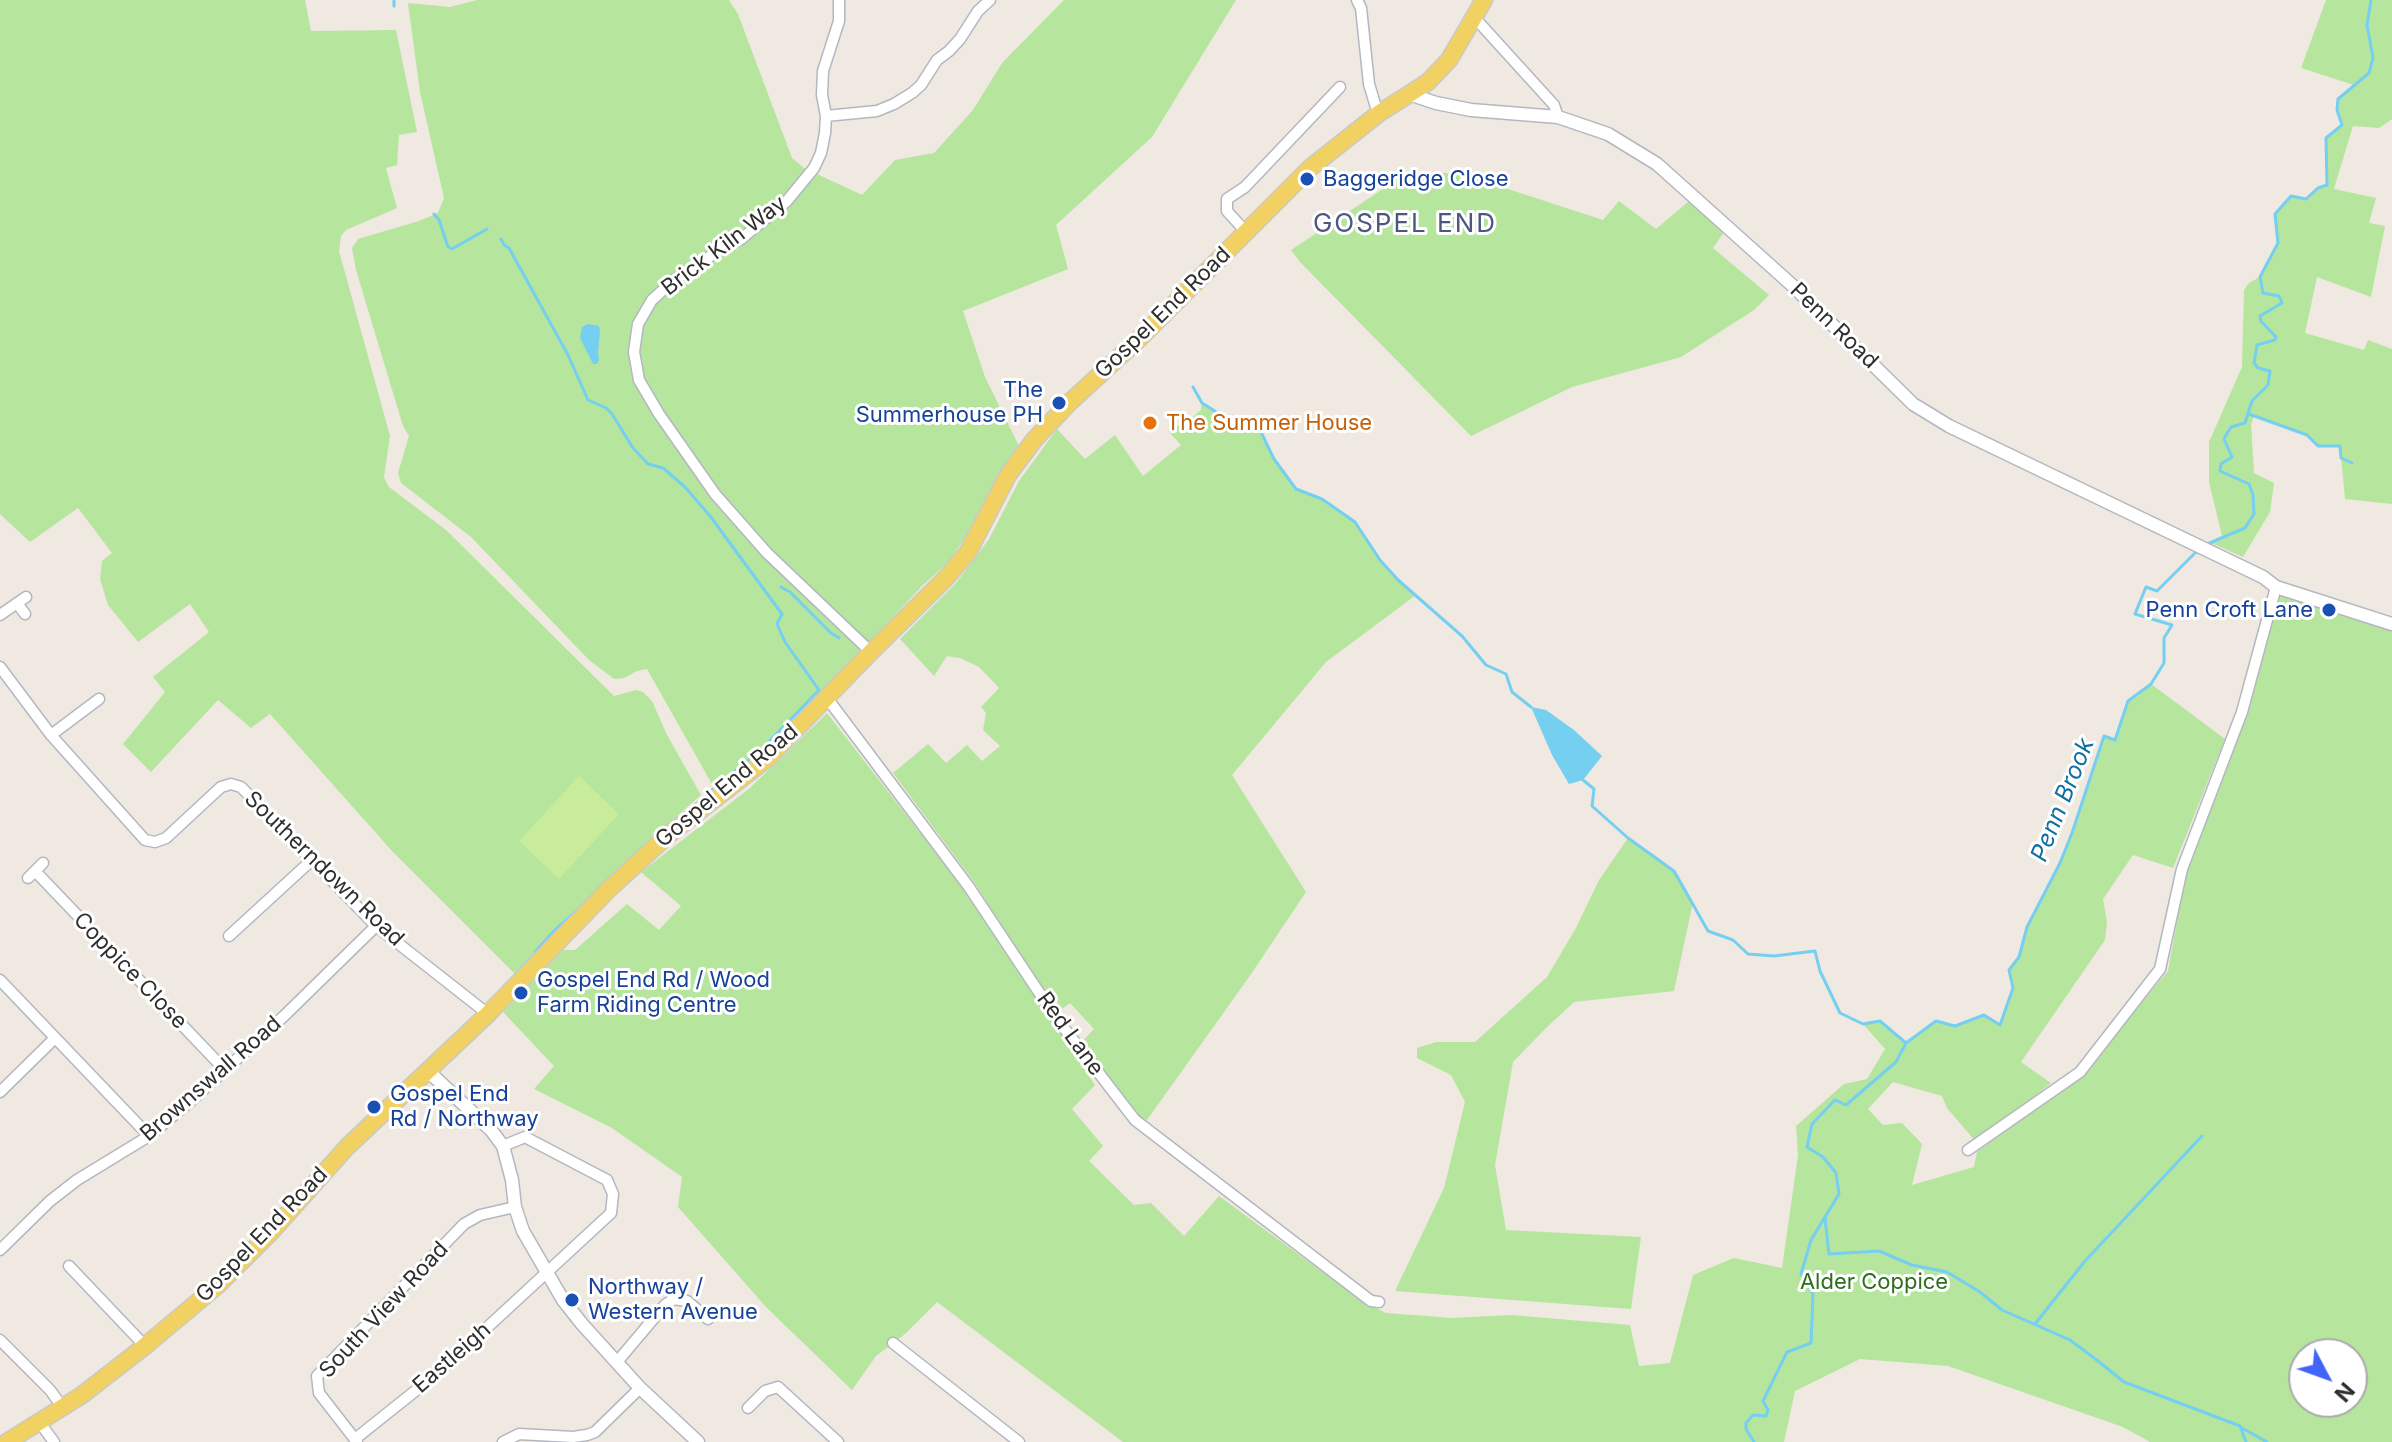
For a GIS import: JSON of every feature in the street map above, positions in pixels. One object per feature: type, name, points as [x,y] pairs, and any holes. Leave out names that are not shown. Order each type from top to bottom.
[{"type":"main road","name":"Gospel End Road","points":[[7,1442],[63,1408],[145,1346],[219,1284],[347,1147],[488,1014],[640,860],[768,758],[968,552],[1008,475],[1034,440],[1310,168],[1378,114],[1428,82],[1449,60],[1484,0]]},
{"type":"street","points":[[826,116],[877,111],[912,93],[990,0]]},
{"type":"street","points":[[1357,0],[1361,8],[1369,84],[1378,114]]},
{"type":"street","name":"Brick Kiln Way","points":[[843,1],[823,71],[822,95],[826,116],[821,153],[814,168],[786,202],[741,239],[674,280],[652,300],[638,324],[634,352],[639,380],[652,403],[715,494],[767,553],[871,652]]},
{"type":"street","points":[[1474,17],[1554,105],[1558,117]]},
{"type":"street","points":[[1246,232],[1227,211],[1227,199],[1245,187],[1340,87]]},
{"type":"street","name":"Penn Road","points":[[1409,94],[1471,110],[1558,117],[1608,134],[1657,164],[1793,286],[1913,404],[1949,426],[2263,577],[2276,587],[2392,624]]},
{"type":"street","points":[[1968,1150],[2080,1072],[2160,969],[2182,869],[2242,712],[2276,587]]},
{"type":"street","points":[[0,615],[22,600],[25,614]]},
{"type":"street","name":"Southerndown Road","points":[[0,667],[51,735],[145,840],[155,842],[166,838],[221,787],[231,784],[241,787],[376,926],[488,1014]]},
{"type":"street","name":"Red Lane","points":[[827,698],[969,887],[1054,1015],[1135,1120],[1371,1301],[1379,1302]]},
{"type":"street","points":[[51,735],[99,699]]},
{"type":"street","points":[[229,936],[313,859]]},
{"type":"street","name":"Coppice Close","points":[[35,870],[225,1070]]},
{"type":"street","name":"Brownswall Road","points":[[0,1250],[50,1201],[77,1180],[149,1136],[225,1070],[376,926]]},
{"type":"street","points":[[0,980],[149,1136]]},
{"type":"street","points":[[0,1092],[54,1039]]},
{"type":"street","points":[[428,1071],[491,1130],[503,1146],[523,1231],[563,1300],[640,1388],[698,1442]]},
{"type":"street","name":"Eastleigh","points":[[356,1440],[439,1372],[611,1213],[613,1194],[607,1180],[525,1137],[503,1146]]},
{"type":"street","name":"South View Road","points":[[356,1440],[319,1393],[317,1376],[464,1224],[480,1215],[515,1207]]},
{"type":"street","points":[[69,1266],[145,1346]]},
{"type":"street","points":[[617,1362],[665,1305],[674,1299],[687,1301],[708,1319]]},
{"type":"street","points":[[0,1340],[50,1390],[63,1408]]},
{"type":"street","points":[[893,1343],[1018,1442]]},
{"type":"street","points":[[748,1408],[765,1391],[778,1387],[838,1442]]},
{"type":"street","points":[[503,1442],[513,1435],[586,1439],[640,1388]]},
{"type":"street","points":[[40,1423],[54,1442]]},
{"type":"green space","points":[[0,0],[305,0],[311,31],[396,30],[417,132],[399,135],[397,165],[386,168],[397,208],[346,230],[341,236],[339,251],[390,436],[384,477],[389,487],[446,530],[614,696],[636,690],[652,701],[667,735],[701,795],[653,837],[516,975],[392,851],[270,714],[251,728],[218,700],[151,772],[123,744],[165,692],[153,677],[209,632],[190,604],[138,642],[108,605],[100,579],[102,561],[112,553],[78,508],[30,542],[0,514]]},
{"type":"green space","points":[[477,0],[729,0],[738,14],[792,158],[804,168],[862,195],[895,160],[934,153],[973,110],[1002,63],[1064,0],[1236,0],[1152,137],[1056,225],[1068,269],[963,311],[985,377],[1021,450],[950,561],[924,584],[821,693],[735,773],[713,786],[647,669],[614,679],[589,660],[471,537],[401,483],[398,473],[409,436],[403,426],[352,248],[358,239],[438,213],[444,198],[420,92],[408,3],[450,7]]},
{"type":"green space","points":[[2326,0],[2392,0],[2392,119],[2379,128],[2353,126],[2334,189],[2376,198],[2369,223],[2385,226],[2371,297],[2317,277],[2305,333],[2364,350],[2368,340],[2392,349],[2392,504],[2345,499],[2340,446],[2318,446],[2307,435],[2254,416],[2251,424],[2254,473],[2274,483],[2270,512],[2243,557],[2209,542],[2222,536],[2209,482],[2209,442],[2242,367],[2244,290],[2260,277],[2278,243],[2275,214],[2291,196],[2306,199],[2318,188],[2327,185],[2326,138],[2342,125],[2337,110],[2338,99],[2354,85],[2301,68]]},
{"type":"green space","points":[[1407,173],[1459,173],[1603,220],[1619,201],[1656,229],[1689,201],[1724,232],[1713,248],[1769,295],[1754,310],[1681,357],[1572,387],[1471,436],[1291,250]]},
{"type":"green space","points":[[1202,403],[1234,423],[1260,430],[1274,459],[1296,489],[1322,499],[1355,522],[1380,560],[1416,595],[1326,662],[1232,775],[1306,892],[1147,1120],[1138,1116],[1081,1043],[1094,1029],[1070,1003],[1057,1013],[974,882],[893,773],[928,744],[946,763],[967,745],[982,761],[1000,746],[983,730],[986,713],[981,707],[999,688],[979,667],[960,658],[947,656],[934,676],[900,639],[956,583],[989,539],[1019,481],[1057,429],[1085,459],[1115,435],[1143,476],[1181,445],[1168,431],[1194,416],[1201,410]]},
{"type":"green space","name":"Alder Coppice","points":[[2280,593],[2392,628],[2392,1442],[2150,1442],[2123,1427],[1948,1366],[1860,1359],[1795,1391],[1784,1442],[1123,1442],[937,1302],[905,1334],[876,1356],[852,1390],[766,1307],[678,1207],[682,1177],[612,1128],[534,1089],[554,1066],[503,1012],[563,950],[575,950],[627,904],[659,930],[681,906],[641,872],[750,788],[827,713],[966,892],[1095,1085],[1072,1109],[1103,1146],[1089,1161],[1134,1205],[1151,1203],[1184,1236],[1219,1196],[1362,1301],[1386,1313],[1453,1318],[1511,1315],[1630,1325],[1639,1366],[1670,1363],[1693,1275],[1734,1258],[1782,1268],[1798,1155],[1796,1126],[1844,1084],[1867,1079],[1885,1049],[1863,1024],[1880,1021],[1906,1043],[1936,1021],[1955,1026],[1984,1015],[2000,1024],[2013,988],[2009,970],[2019,957],[2027,927],[2060,863],[2104,736],[2115,740],[2128,701],[2151,684],[2225,739],[2173,868],[2133,855],[2103,899],[2107,922],[2105,940],[2021,1062],[2051,1083],[1976,1142],[1947,1108],[1942,1096],[1893,1082],[1868,1109],[1883,1125],[1902,1123],[1922,1144],[1912,1185],[1974,1167],[1977,1152],[2079,1078],[2168,971],[2186,873],[2250,707]]},
{"type":"green space","points":[[579,776],[619,814],[559,879],[519,841]]},
{"type":"green space","points":[[1628,838],[1674,871],[1693,902],[1674,991],[1574,1002],[1546,1028],[1513,1062],[1495,1165],[1506,1230],[1641,1237],[1631,1309],[1395,1291],[1444,1188],[1465,1102],[1451,1075],[1417,1058],[1417,1048],[1436,1042],[1475,1042],[1547,977],[1576,928],[1599,880]]},
{"type":"water","points":[[588,324],[599,326],[597,364],[593,364],[580,338],[582,327]]},
{"type":"water","points":[[1531,707],[1546,710],[1602,756],[1583,780],[1569,784],[1552,755]]},
{"type":"waterway","points":[[394,0],[394,6]]},
{"type":"waterway","name":"Penn Brook","points":[[2205,545],[2245,528],[2254,514],[2249,484],[2220,471],[2221,464],[2232,457],[2224,439],[2226,435],[2231,427],[2245,423],[2252,401],[2268,385],[2270,371],[2258,368],[2254,363],[2257,345],[2276,337],[2260,316],[2282,303],[2279,296],[2263,293],[2260,277],[2278,243],[2275,214],[2291,196],[2306,199],[2318,188],[2327,185],[2326,138],[2342,125],[2337,110],[2338,99],[2369,73],[2373,58],[2367,25],[2371,0]]},
{"type":"waterway","points":[[434,214],[448,247],[452,249],[487,229]]},
{"type":"waterway","points":[[501,239],[509,248],[568,355],[588,400],[606,408],[648,464],[663,468],[685,487],[710,516],[782,614],[777,624],[785,642],[819,690],[759,752],[712,790]]},
{"type":"waterway","points":[[1193,387],[1202,403],[1234,423],[1260,430],[1274,459],[1296,489],[1322,499],[1355,522],[1380,560],[1398,580],[1462,636],[1486,665],[1506,674],[1512,692],[1531,707]]},
{"type":"waterway","points":[[2249,414],[2307,435],[2318,446],[2340,446],[2341,458],[2352,463]]},
{"type":"waterway","name":"Penn Brook","points":[[1754,1442],[1746,1423],[1753,1415],[1766,1416],[1768,1410],[1763,1401],[1787,1352],[1811,1343],[1813,1294],[1801,1274],[1811,1240],[1839,1194],[1836,1173],[1823,1157],[1807,1147],[1812,1124],[1835,1100],[1846,1105],[1896,1062],[1906,1043],[1936,1021],[1955,1026],[1984,1015],[2000,1025],[2013,988],[2009,970],[2019,957],[2027,927],[2060,863],[2104,736],[2115,740],[2128,701],[2151,684],[2164,663],[2164,638],[2172,625],[2135,614],[2146,587],[2157,591],[2199,549]]},
{"type":"waterway","points":[[781,587],[839,638]]},
{"type":"waterway","points":[[1583,780],[1594,789],[1592,806],[1628,838],[1674,871],[1708,931],[1733,940],[1748,954],[1774,956],[1815,951],[1820,971],[1840,1013],[1863,1024],[1880,1021],[1906,1043]]},
{"type":"waterway","points":[[535,952],[578,910]]},
{"type":"waterway","points":[[522,967],[530,959]]},
{"type":"waterway","points":[[2035,1324],[2085,1261],[2202,1136]]},
{"type":"waterway","points":[[1825,1218],[1829,1254],[1879,1251],[1912,1265],[1947,1272],[2002,1310],[2070,1340],[2124,1382],[2240,1426],[2246,1442]]},
{"type":"waterway","points":[[2242,1428],[2267,1442]]},
{"type":"place","name":"Baggeridge Close","points":[[1307,179]]},
{"type":"place","name":"The Summerhouse PH","points":[[1059,403]]},
{"type":"place","name":"The Summer House","points":[[1150,423]]},
{"type":"place","name":"Penn Croft Lane","points":[[2329,610]]},
{"type":"place","name":"Gospel End Rd / Wood Farm Riding Centre","points":[[521,993]]},
{"type":"place","name":"Gospel End Rd / Northway","points":[[374,1107]]},
{"type":"place","name":"Northway / Western Avenue","points":[[572,1300]]},
{"type":"district","name":"GOSPEL END","points":[[1405,224]]}]
